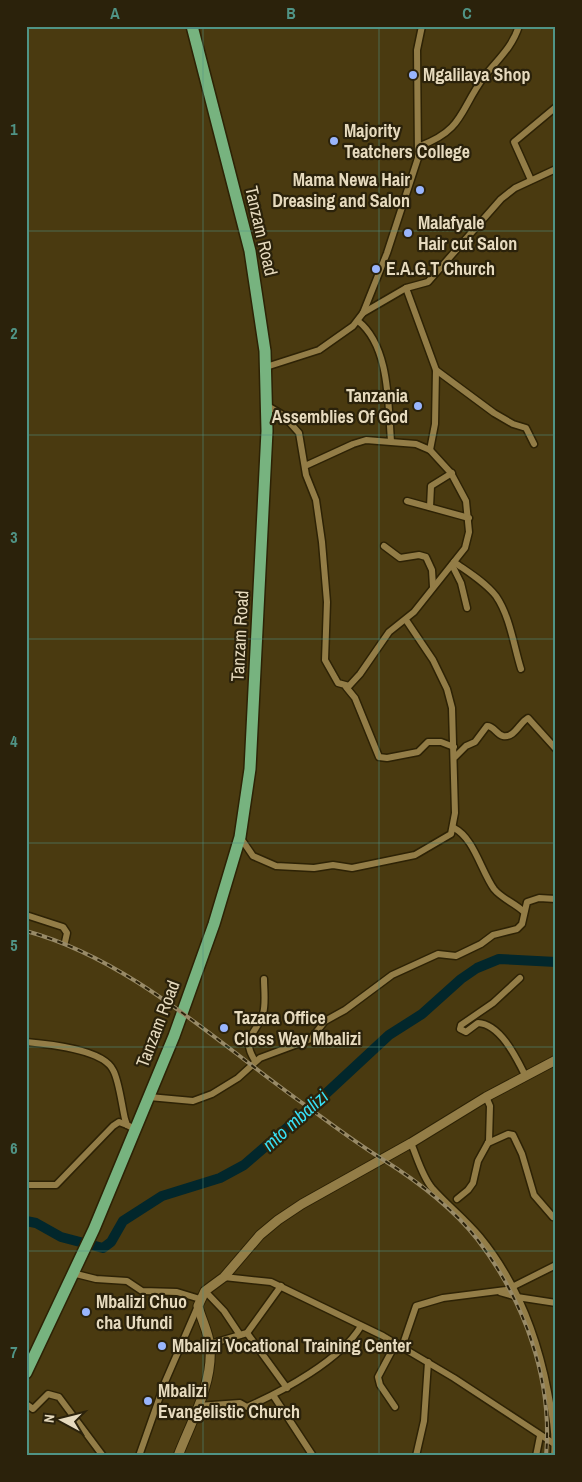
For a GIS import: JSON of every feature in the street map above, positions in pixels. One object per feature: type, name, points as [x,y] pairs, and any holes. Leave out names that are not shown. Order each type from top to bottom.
[{"type":"highway","name":"Tanzam Road","points":[[72,1273],[94,1229],[131,1127],[149,1097],[214,924],[240,837],[253,738],[266,367],[250,251],[192,26]]},
{"type":"highway","points":[[26,1373],[72,1273]]},
{"type":"main road","points":[[178,1456],[198,1406],[206,1379],[210,1344],[201,1298],[224,1277],[260,1235],[302,1204],[411,1143],[486,1097],[556,1060]]},
{"type":"street","points":[[266,367],[319,350],[340,338],[358,321],[363,313],[404,203],[414,173],[420,146],[418,50],[422,26]]},
{"type":"street","points":[[420,146],[442,136],[455,125],[484,77],[510,47],[519,26]]},
{"type":"street","points":[[531,180],[514,142],[556,107]]},
{"type":"street","points":[[363,313],[406,288],[428,282],[500,199],[515,188],[556,169]]},
{"type":"street","points":[[406,288],[436,370],[435,424],[430,450]]},
{"type":"street","points":[[358,321],[370,336],[382,363],[391,441]]},
{"type":"street","points":[[436,370],[500,416],[526,428],[534,444]]},
{"type":"street","points":[[266,406],[283,415],[297,428],[302,442],[305,466],[316,500],[327,602],[325,660],[338,682],[346,687],[355,698],[376,750],[382,758],[418,752],[428,742],[441,742],[454,747]]},
{"type":"street","points":[[305,466],[366,440],[416,444],[430,450],[452,473],[463,491],[469,518],[467,545],[406,620],[388,632],[352,685],[346,687]]},
{"type":"street","points":[[430,508],[431,486],[452,473]]},
{"type":"street","points":[[408,501],[469,518]]},
{"type":"street","points":[[384,546],[400,558],[419,555],[426,558],[432,570],[433,588]]},
{"type":"street","points":[[453,564],[461,583],[467,608]]},
{"type":"street","points":[[453,564],[482,583],[496,596],[502,608],[521,669]]},
{"type":"street","points":[[240,837],[253,856],[276,866],[314,868],[333,865],[352,868],[415,855],[452,834],[454,828],[455,757],[451,729],[452,708],[447,689],[427,649],[406,620]]},
{"type":"street","points":[[455,757],[466,746],[475,742],[487,726],[491,726],[499,734],[507,736],[512,734],[528,718],[556,749]]},
{"type":"street","points":[[454,828],[460,832],[494,888],[524,912]]},
{"type":"street","points":[[149,1097],[193,1101],[200,1099],[232,1082],[255,1061],[266,1055],[312,1040],[325,1021],[345,1010],[392,975],[438,954],[459,955],[481,944],[493,935],[517,929],[522,924],[526,903],[531,900],[556,899]]},
{"type":"street","points":[[26,915],[63,926],[66,933],[65,942]]},
{"type":"street","points":[[520,978],[493,1003],[461,1025],[460,1029],[466,1032],[478,1023],[487,1025],[503,1040],[525,1075]]},
{"type":"street","points":[[255,1061],[250,1052],[249,1040],[264,1012],[264,979]]},
{"type":"street","points":[[26,1042],[66,1047],[103,1059],[110,1064],[115,1074],[131,1127]]},
{"type":"street","points":[[457,1198],[468,1190],[473,1183],[478,1161],[488,1143],[490,1106],[486,1097]]},
{"type":"street","points":[[27,1183],[56,1185],[113,1126],[119,1122],[131,1127]]},
{"type":"street","points":[[488,1143],[508,1134],[514,1135],[522,1154],[534,1195],[553,1217]]},
{"type":"street","points":[[411,1143],[432,1188],[480,1238],[514,1287],[537,1344],[552,1416],[555,1442],[554,1456]]},
{"type":"street","points":[[499,1292],[514,1287],[556,1265]]},
{"type":"street","points":[[72,1273],[96,1279],[127,1281],[142,1291],[177,1292],[201,1298],[224,1311],[287,1388]]},
{"type":"street","points":[[224,1277],[256,1279],[281,1286],[399,1345],[540,1436],[555,1442]]},
{"type":"street","points":[[210,1344],[244,1334],[281,1286]]},
{"type":"street","points":[[395,1407],[380,1385],[378,1377],[399,1345],[416,1306],[444,1298],[483,1292],[499,1292],[519,1298],[556,1303]]},
{"type":"street","points":[[139,1456],[165,1382],[201,1298]]},
{"type":"street","points":[[198,1406],[240,1403],[247,1407],[273,1395],[287,1388],[340,1352],[352,1340],[361,1326]]},
{"type":"street","points":[[416,1456],[424,1421],[428,1362]]},
{"type":"street","points":[[26,1404],[35,1409],[48,1394],[59,1397],[103,1456]]},
{"type":"street","points":[[273,1395],[313,1456]]},
{"type":"street","points":[[536,1456],[540,1436]]},
{"type":"waterway","name":"mto mbalizi","points":[[26,1221],[36,1223],[61,1237],[103,1248],[111,1242],[123,1221],[162,1196],[220,1178],[244,1165],[318,1101],[389,1035],[422,1014],[461,979],[477,968],[499,959],[556,962]]},
{"type":"railway","points":[[26,931],[64,944],[100,961],[169,1003],[340,1130],[421,1185],[467,1227],[494,1263],[509,1288],[532,1342],[545,1398],[546,1456]]},
{"type":"place","name":"Mgalilaya Shop","points":[[413,75]]},
{"type":"place","name":"Majority Teatchers College","points":[[334,141]]},
{"type":"place","name":"Mama Newa Hair Dreasing and Salon","points":[[420,190]]},
{"type":"place","name":"Malafyale Hair cut Salon","points":[[408,233]]},
{"type":"place","name":"E.A.G.T Church","points":[[376,269]]},
{"type":"place","name":"Tanzania Assemblies Of God","points":[[418,406]]},
{"type":"place","name":"Tazara Office Closs Way Mbalizi","points":[[224,1028]]},
{"type":"place","name":"Mbalizi Chuo cha Ufundi","points":[[86,1312]]},
{"type":"place","name":"Mbalizi Vocational Training Center","points":[[162,1346]]},
{"type":"place","name":"Mbalizi Evangelistic Church","points":[[148,1401]]}]
